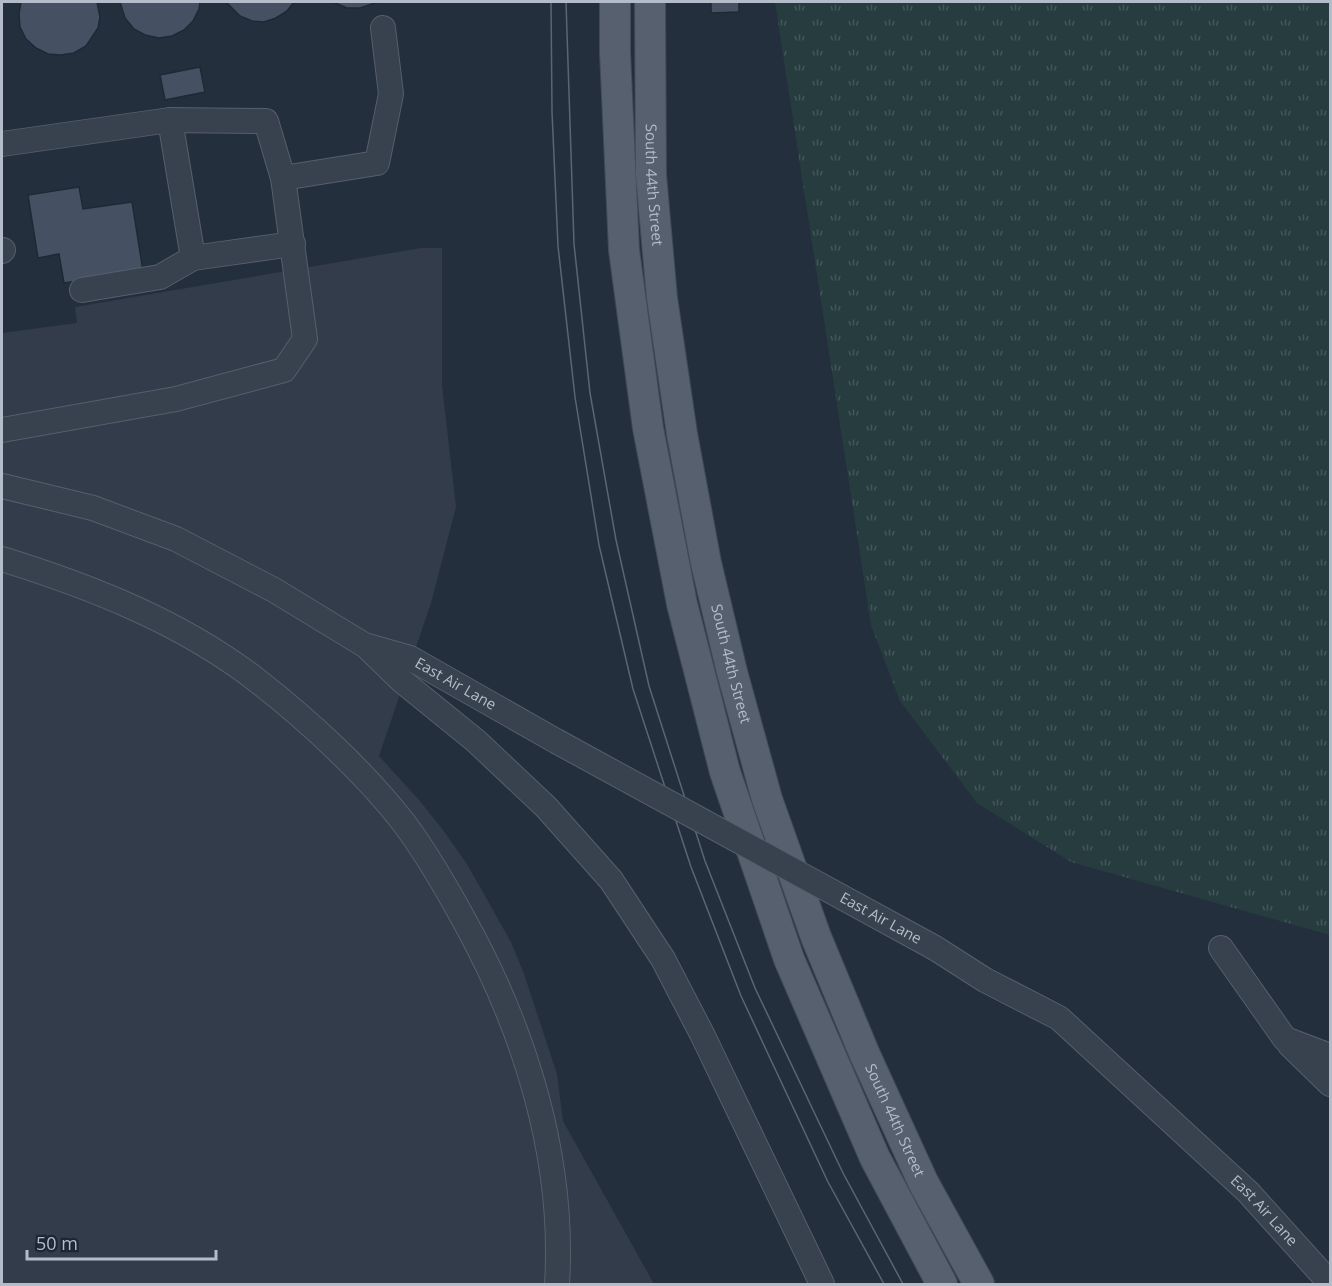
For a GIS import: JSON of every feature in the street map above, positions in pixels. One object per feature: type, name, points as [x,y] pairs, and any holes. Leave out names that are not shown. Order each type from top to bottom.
[{"type":"main road","name":"South 44th Street","points":[[615,2],[615,52],[624,250],[648,428],[682,604],[725,772],[789,959],[875,1158],[942,1284]]},
{"type":"main road","name":"South 44th Street","points":[[650,2],[651,175],[662,298],[682,434],[706,563],[732,672],[767,799],[816,937],[865,1055],[923,1182],[979,1284]]},
{"type":"street","points":[[284,178],[377,163],[391,94],[383,28]]},
{"type":"street","points":[[170,120],[193,258]]},
{"type":"street","points":[[2,144],[170,120],[266,121],[284,178],[305,339],[284,370],[176,399],[2,430]]},
{"type":"street","points":[[82,290],[160,277],[193,258],[293,244]]},
{"type":"street","name":"East Air Lane","points":[[2,486],[93,508],[176,540],[274,590],[366,646],[402,681],[476,741],[546,807],[611,880],[663,959],[703,1036],[822,1284]]},
{"type":"street","points":[[2,559],[44,572],[106,596],[157,619],[259,681],[336,749],[404,823],[435,868],[484,956],[522,1049],[546,1138],[553,1183],[558,1228],[557,1284]]},
{"type":"street","name":"East Air Lane","points":[[366,646],[410,658],[556,741],[935,948],[985,980],[1059,1018],[1248,1192],[1330,1283]]},
{"type":"street","points":[[1221,948],[1284,1039],[1330,1084]]},
{"type":"street","points":[[1284,1039],[1330,1056]]},
{"type":"shaded area","points":[[421,248],[442,248],[442,385],[456,507],[431,603],[379,756],[443,830],[467,864],[511,942],[557,1074],[563,1121],[654,1284],[2,1284],[2,333],[77,323],[75,307]]},
{"type":"green space","points":[[775,2],[1330,2],[1330,935],[1071,862],[977,803],[900,701],[871,625]]},
{"type":"building","points":[[21,2],[97,2],[100,17],[98,28],[86,46],[74,53],[48,54],[36,48],[26,39],[20,27]]},
{"type":"building","points":[[120,2],[200,2],[193,21],[184,30],[172,36],[159,38],[145,35],[134,29],[125,18]]},
{"type":"building","points":[[226,2],[294,2],[287,11],[264,22],[252,21],[240,16]]},
{"type":"building","points":[[333,2],[378,2],[360,8],[347,8]]},
{"type":"building","points":[[711,2],[739,2],[739,12],[711,13]]},
{"type":"building","points":[[200,67],[205,92],[165,100],[160,75]]},
{"type":"building","points":[[79,187],[83,209],[132,202],[143,271],[64,283],[59,254],[38,258],[28,195]]},
{"type":"tram line","points":[[551,2],[552,112],[558,246],[575,397],[599,545],[633,689],[691,867],[741,996],[828,1182],[884,1284]]},
{"type":"tram line","points":[[566,2],[574,244],[590,393],[616,540],[649,686],[705,861],[755,988],[843,1173],[903,1284]]}]
